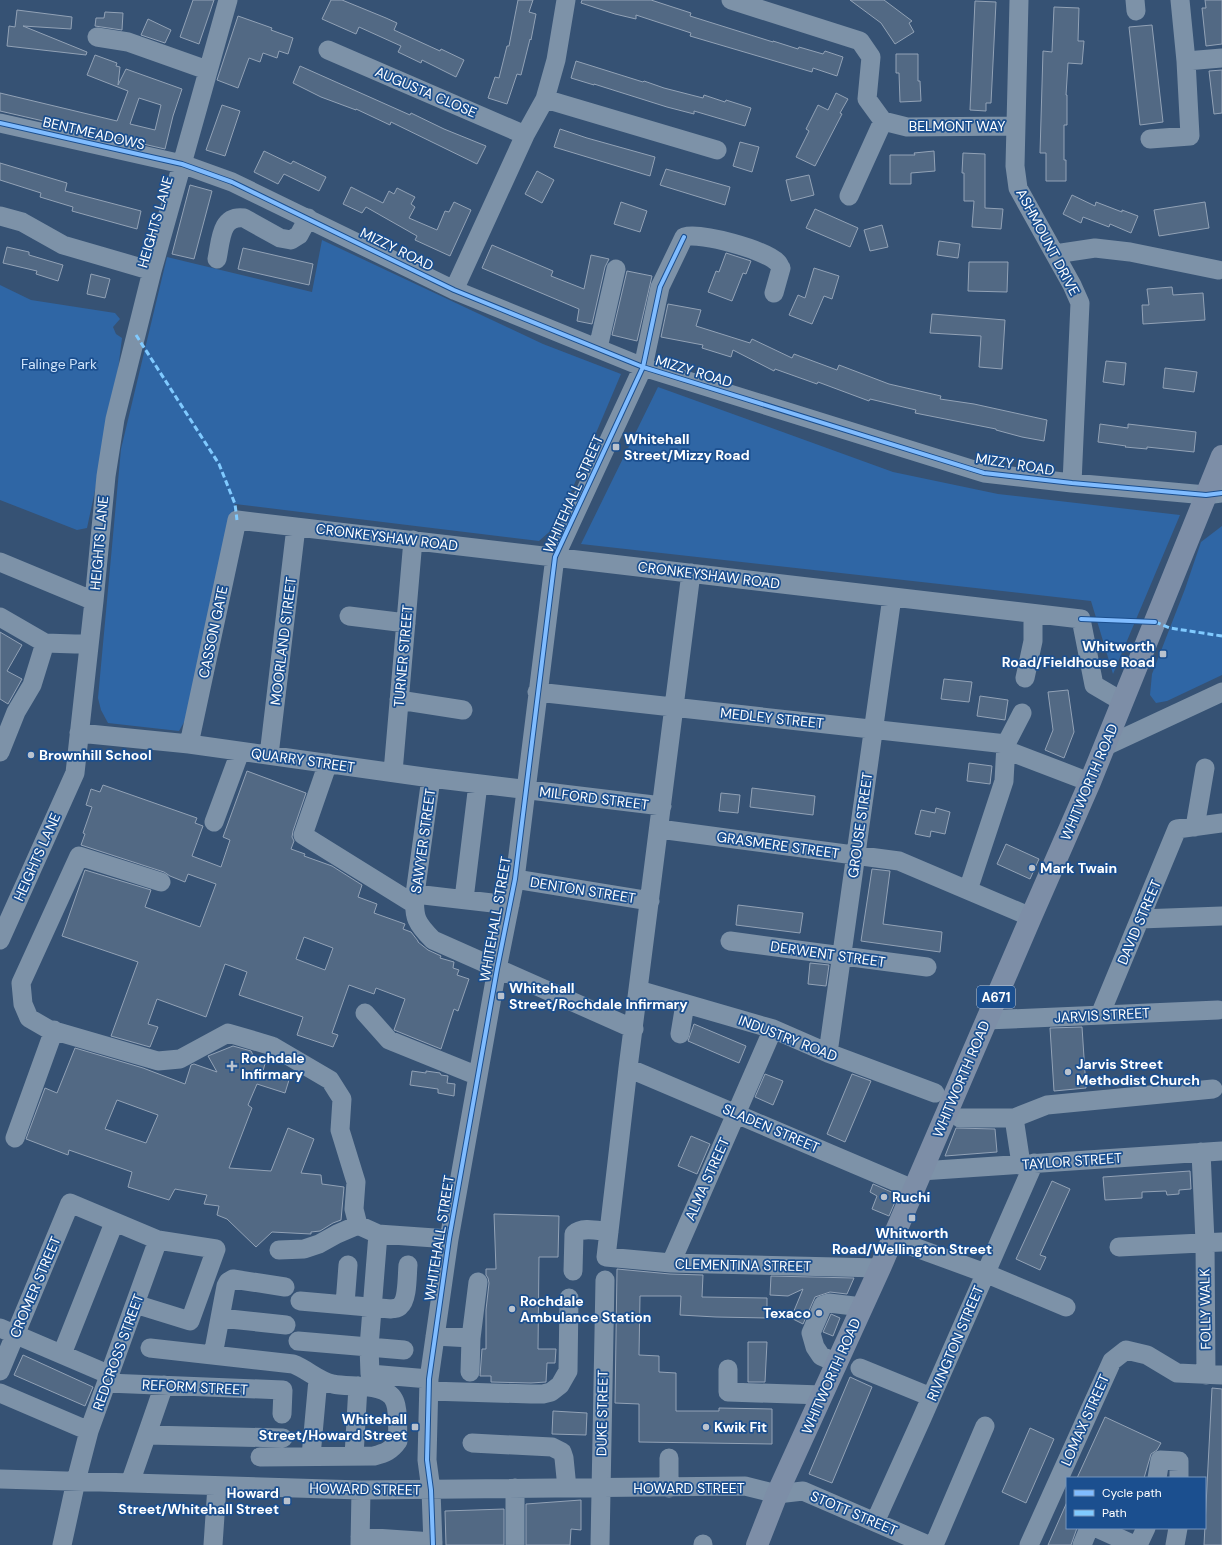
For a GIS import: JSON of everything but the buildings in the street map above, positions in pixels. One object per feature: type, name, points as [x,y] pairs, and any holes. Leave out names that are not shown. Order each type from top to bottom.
[{"type":"main road","name":"WHITWORTH ROAD","points":[[757,1545],[777,1494],[880,1268],[1090,782],[1122,702],[1214,494],[1222,456]]},
{"type":"street","name":"HEIGHTS LANE","points":[[0,940],[75,774],[106,476],[115,419],[152,270],[207,70],[228,0]]},
{"type":"street","points":[[454,290],[525,135],[545,99],[556,60],[566,0]]},
{"type":"street","points":[[731,0],[860,41],[871,57],[867,99],[883,121],[849,196]]},
{"type":"street","name":"ASHMOUNT DRIVE","points":[[1019,0],[1015,166],[1018,188],[1072,284],[1080,303],[1072,483]]},
{"type":"street","points":[[1150,139],[1190,136],[1186,61],[1180,0]]},
{"type":"street","points":[[97,37],[128,42],[207,70]]},
{"type":"street","name":"AUGUSTA CLOSE","points":[[328,50],[525,135]]},
{"type":"street","points":[[1186,61],[1222,58]]},
{"type":"street","points":[[545,99],[717,150]]},
{"type":"street","name":"BELMONT WAY","points":[[883,121],[907,127],[1016,126]]},
{"type":"street","name":"BENTMEADOWS","points":[[0,123],[182,164]]},
{"type":"street","name":"MIZZY ROAD","points":[[182,164],[232,182],[454,290],[643,367],[984,473],[1072,483],[1214,494]]},
{"type":"street","points":[[0,216],[22,222],[63,245],[152,270]]},
{"type":"street","points":[[216,259],[223,230],[231,219],[238,217],[244,218],[280,238],[291,240],[299,235],[308,218]]},
{"type":"street","name":"WHITEHALL STREET","points":[[432,1544],[431,1490],[427,1460],[429,1385],[435,1336],[449,1239],[515,880],[554,557],[643,367],[660,287],[684,237],[690,235],[727,241],[768,257],[778,263],[781,268],[774,293]]},
{"type":"street","points":[[1055,254],[1095,248],[1130,252],[1218,270]]},
{"type":"street","points":[[598,348],[616,269]]},
{"type":"street","name":"CRONKEYSHAW ROAD","points":[[237,520],[1081,619],[1094,685],[1122,702]]},
{"type":"street","name":"CASSON GATE","points":[[189,744],[237,520]]},
{"type":"street","name":"MOORLAND STREET","points":[[269,755],[296,527]]},
{"type":"street","name":"TURNER STREET","points":[[392,772],[413,540]]},
{"type":"street","points":[[0,562],[94,601]]},
{"type":"street","points":[[573,1271],[574,1234],[577,1231],[584,1230],[609,1232],[628,1068],[692,574]]},
{"type":"street","name":"GROUSE STREET","points":[[828,1053],[892,597]]},
{"type":"street","points":[[1025,678],[1033,641],[1034,614]]},
{"type":"street","points":[[349,616],[406,623]]},
{"type":"street","points":[[0,618],[45,643],[89,643]]},
{"type":"street","points":[[0,752],[16,712],[32,685],[45,643]]},
{"type":"street","name":"MEDLEY STREET","points":[[538,692],[873,729],[1006,747],[1079,778]]},
{"type":"street","points":[[1104,747],[1222,692]]},
{"type":"street","points":[[399,700],[463,710]]},
{"type":"street","points":[[968,890],[1004,780],[1006,747],[1022,713]]},
{"type":"street","name":"QUARRY STREET","points":[[79,733],[189,744],[527,790]]},
{"type":"street","points":[[214,822],[240,752]]},
{"type":"street","points":[[328,763],[303,835],[415,899],[464,899],[510,904]]},
{"type":"street","name":"DAVID STREET","points":[[1100,1015],[1140,919],[1186,828],[1205,768]]},
{"type":"street","name":"SAWYER STREET","points":[[415,899],[431,778]]},
{"type":"street","points":[[464,899],[478,784]]},
{"type":"street","name":"MILFORD STREET","points":[[527,790],[662,806]]},
{"type":"street","points":[[1186,828],[1222,823]]},
{"type":"street","name":"GRASMERE STREET","points":[[659,829],[899,861],[1031,916]]},
{"type":"street","points":[[161,882],[79,856],[21,983],[23,1004],[29,1018],[54,1030],[158,1061],[180,1059],[228,1033],[272,1046],[330,1080],[342,1099],[340,1130],[356,1182],[354,1209],[358,1225]]},
{"type":"street","name":"DENTON STREET","points":[[515,880],[650,901]]},
{"type":"street","points":[[415,899],[420,927],[433,940],[634,1028]]},
{"type":"street","points":[[1140,919],[1222,916]]},
{"type":"street","name":"DERWENT STREET","points":[[730,941],[927,967]]},
{"type":"street","name":"INDUSTRY ROAD","points":[[638,990],[772,1029],[828,1053],[935,1093]]},
{"type":"street","points":[[680,1034],[685,1004]]},
{"type":"street","name":"JARVIS STREET","points":[[986,1020],[1218,1010]]},
{"type":"street","points":[[365,1013],[389,1040],[478,1076]]},
{"type":"street","name":"ALMA STREET","points":[[671,1263],[772,1029]]},
{"type":"street","points":[[15,1138],[54,1030]]},
{"type":"street","name":"SLADEN STREET","points":[[628,1068],[736,1113],[917,1180]]},
{"type":"street","points":[[960,1118],[1014,1118],[1047,1105],[1213,1089]]},
{"type":"street","points":[[1014,1118],[1027,1164]]},
{"type":"street","name":"TAYLOR STREET","points":[[917,1180],[1027,1164],[1222,1151]]},
{"type":"street","name":"FOLLY WALK","points":[[1201,1152],[1213,1242],[1214,1375]]},
{"type":"street","name":"RIVINGTON STREET","points":[[875,1522],[985,1273],[1027,1164]]},
{"type":"street","name":"CROMER STREET","points":[[0,1371],[8,1331],[70,1203],[114,1223]]},
{"type":"street","points":[[62,1354],[114,1223],[158,1240],[216,1249],[190,1321],[135,1304]]},
{"type":"street","points":[[279,1250],[304,1249],[319,1244],[358,1225],[378,1234],[449,1239]]},
{"type":"street","name":"CLEMENTINA STREET","points":[[609,1232],[606,1257],[671,1263],[880,1268]]},
{"type":"street","points":[[354,1456],[369,1347],[378,1234]]},
{"type":"street","points":[[892,1239],[985,1273],[1031,1283],[1066,1307]]},
{"type":"street","name":"REDCROSS STREET","points":[[62,1545],[89,1431],[158,1240]]},
{"type":"street","points":[[1119,1247],[1213,1242]]},
{"type":"street","points":[[345,1304],[348,1265]]},
{"type":"street","points":[[300,1301],[391,1309],[399,1308],[402,1305],[405,1295],[408,1265]]},
{"type":"street","points":[[213,1355],[228,1282],[233,1279],[285,1287]]},
{"type":"street","name":"DUKE STREET","points":[[600,1545],[605,1280]]},
{"type":"street","points":[[470,1372],[471,1338],[478,1282]]},
{"type":"street","points":[[150,1348],[293,1364],[302,1367],[318,1379],[333,1384],[365,1383],[429,1385],[543,1394],[551,1392],[560,1384],[568,1371],[569,1298]]},
{"type":"street","points":[[837,1363],[821,1356],[815,1347],[811,1333],[823,1305],[829,1303],[862,1307]]},
{"type":"street","points":[[220,1318],[286,1324]]},
{"type":"street","points":[[8,1331],[62,1354],[108,1379]]},
{"type":"street","points":[[435,1336],[471,1338]]},
{"type":"street","points":[[298,1341],[404,1350]]},
{"type":"street","name":"LOMAX STREET","points":[[1029,1545],[1112,1361],[1126,1350],[1147,1355],[1177,1373],[1214,1375]]},
{"type":"street","points":[[860,1368],[931,1397]]},
{"type":"street","points":[[728,1369],[728,1392],[822,1395]]},
{"type":"street","name":"REFORM STREET","points":[[108,1379],[164,1385],[283,1390],[282,1414]]},
{"type":"street","points":[[311,1456],[318,1379]]},
{"type":"street","points":[[260,1457],[374,1456],[385,1454],[392,1449],[398,1441],[396,1403],[393,1396],[384,1390],[365,1383]]},
{"type":"street","points":[[130,1483],[164,1385]]},
{"type":"street","points":[[0,1393],[89,1431]]},
{"type":"street","points":[[934,1545],[985,1426]]},
{"type":"street","points":[[146,1435],[283,1438]]},
{"type":"street","points":[[472,1443],[552,1447],[562,1452],[567,1488]]},
{"type":"street","points":[[669,1458],[669,1488]]},
{"type":"street","points":[[1157,1477],[1160,1460],[1179,1461],[1179,1477]]},
{"type":"street","name":"HOWARD STREET","points":[[0,1479],[78,1474],[130,1483],[361,1490],[669,1488],[745,1486],[777,1494]]},
{"type":"street","points":[[212,1545],[217,1486]]},
{"type":"street","points":[[515,1488],[515,1545]]},
{"type":"street","points":[[361,1490],[360,1541],[432,1544]]},
{"type":"street","name":"STOTT STREET","points":[[777,1494],[803,1491],[928,1545]]},
{"type":"street","points":[[1082,1545],[1089,1529]]},
{"type":"street","points":[[1099,1529],[1134,1545]]},
{"type":"street","points":[[1138,1545],[1146,1529]]},
{"type":"street","points":[[1175,1545],[1178,1529]]},
{"type":"green space","points":[[322,240],[543,344],[621,374],[557,525],[539,541],[235,504],[187,717],[179,731],[108,723],[101,710],[98,698],[121,449],[167,257],[312,292]]},
{"type":"green space","name":"Falinge Park","points":[[0,285],[31,300],[115,313],[120,319],[113,327],[116,334],[122,338],[118,370],[102,458],[87,528],[77,530],[0,500]]},
{"type":"green space","points":[[658,387],[893,472],[998,494],[1180,515],[1113,674],[1091,601],[581,544]]},
{"type":"green space","points":[[1222,526],[1222,675],[1167,701],[1156,703],[1150,695],[1152,674],[1185,589],[1201,542]]},
{"type":"marked path","points":[[136,335],[219,464],[235,504],[237,520]]},
{"type":"marked path","points":[[1155,622],[1170,628],[1222,636]]},
{"type":"cycle path","points":[[0,123],[182,164],[232,182],[454,290],[643,367],[984,473],[1072,483],[1206,495],[1222,493]]},
{"type":"cycle path","points":[[433,1545],[431,1490],[427,1460],[429,1379],[449,1239],[497,969],[515,879],[555,557],[643,367],[660,287],[684,237]]},
{"type":"cycle path","points":[[1081,619],[1155,622]]},
{"type":"place","name":"Whitehall Street/Mizzy Road","points":[[616,447]]},
{"type":"place","name":"Whitworth Road/Fieldhouse Road","points":[[1163,654]]},
{"type":"place","name":"Brownhill School","points":[[31,755]]},
{"type":"place","name":"Mark Twain","points":[[1032,868]]},
{"type":"place","name":"Whitehall Street/Rochdale Infirmary","points":[[501,996]]},
{"type":"place","name":"Rochdale Infirmary","points":[[232,1066]]},
{"type":"place","name":"Jarvis Street Methodist Church","points":[[1068,1072]]},
{"type":"place","name":"Ruchi","points":[[884,1197]]},
{"type":"place","name":"Whitworth Road/Wellington Street","points":[[912,1218]]},
{"type":"place","name":"Rochdale Ambulance Station","points":[[512,1309]]},
{"type":"place","name":"Texaco","points":[[819,1313]]},
{"type":"place","name":"Whitehall Street/Howard Street","points":[[415,1427]]},
{"type":"place","name":"Kwik Fit","points":[[706,1427]]},
{"type":"place","name":"Howard Street/Whitehall Street","points":[[287,1501]]}]
